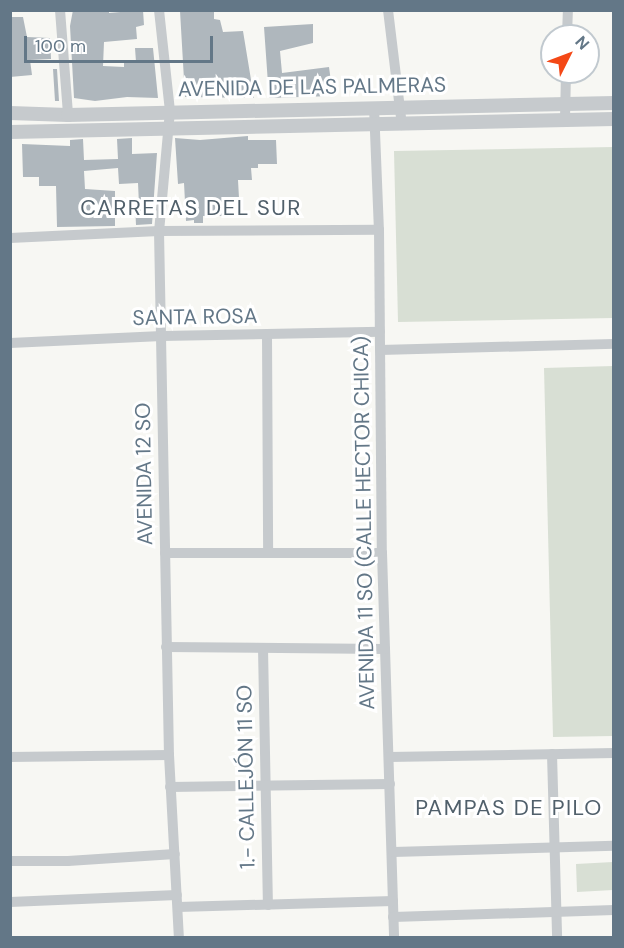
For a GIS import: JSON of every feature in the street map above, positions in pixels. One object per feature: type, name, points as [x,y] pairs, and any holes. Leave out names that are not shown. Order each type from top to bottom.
[{"type":"street","points":[[60,10],[68,115]]},
{"type":"street","name":"AVENIDA 12 SO","points":[[159,10],[170,111],[159,231],[169,755],[179,938]]},
{"type":"street","points":[[388,10],[402,125]]},
{"type":"street","points":[[565,120],[566,84]]},
{"type":"street","name":"AVENIDA DE LAS PALMERAS","points":[[10,113],[68,115],[614,103]]},
{"type":"street","name":"AVENIDA 11 SO (CALLE HECTOR CHICA)","points":[[374,107],[379,230],[382,554],[394,938]]},
{"type":"street","name":"AVENIDA DE LAS PALMERAS","points":[[10,132],[375,126],[614,119]]},
{"type":"street","points":[[10,238],[159,231],[379,230]]},
{"type":"street","name":"SANTA ROSA","points":[[10,342],[162,336],[380,332]]},
{"type":"street","points":[[267,335],[268,552]]},
{"type":"street","points":[[380,350],[614,344]]},
{"type":"street","points":[[165,553],[382,554]]},
{"type":"street","points":[[166,647],[385,649]]},
{"type":"street","name":"1.- CALLEJÓN 11 SO","points":[[263,648],[268,905]]},
{"type":"street","points":[[389,757],[614,753]]},
{"type":"street","points":[[552,754],[557,938]]},
{"type":"street","points":[[10,757],[169,755]]},
{"type":"street","points":[[171,787],[390,784]]},
{"type":"street","points":[[393,852],[614,846]]},
{"type":"street","points":[[10,861],[68,861],[175,854]]},
{"type":"street","points":[[10,902],[178,901],[268,905],[393,902]]},
{"type":"street","points":[[393,917],[614,910]]},
{"type":"shaded area","points":[[613,147],[613,318],[398,322],[394,151]]},
{"type":"shaded area","points":[[613,366],[613,736],[553,737],[544,368]]},
{"type":"shaded area","points":[[613,862],[613,890],[577,892],[576,864]]},
{"type":"building","points":[[73,10],[109,10],[109,13],[143,10],[144,25],[136,27],[137,39],[104,42],[103,66],[124,67],[124,62],[136,62],[135,48],[153,48],[158,98],[127,97],[95,101],[74,98],[70,26]]},
{"type":"building","points":[[180,11],[214,12],[214,19],[220,20],[223,32],[243,31],[254,98],[185,97]]},
{"type":"building","points":[[10,17],[23,17],[27,37],[50,38],[51,59],[30,60],[32,75],[10,77]]},
{"type":"building","points":[[313,24],[313,43],[280,51],[282,73],[329,67],[333,96],[269,98],[264,27]]},
{"type":"building","points":[[53,69],[57,69],[59,101],[55,101]]},
{"type":"building","points":[[248,136],[248,140],[276,140],[277,164],[258,164],[258,168],[251,168],[252,180],[238,180],[240,216],[203,216],[203,223],[194,223],[194,220],[186,221],[184,183],[178,184],[175,138],[200,140]]},
{"type":"building","points":[[132,138],[132,154],[157,153],[152,224],[136,225],[135,205],[139,205],[138,183],[119,184],[118,168],[84,171],[85,189],[115,191],[115,226],[57,227],[56,186],[39,186],[39,177],[23,177],[22,144],[70,146],[70,140],[83,139],[84,160],[118,159],[117,139]]},
{"type":"district","name":"CARRETAS DEL SUR","points":[[191,208]]},
{"type":"district","name":"PAMPAS DE PILO","points":[[509,808]]}]
